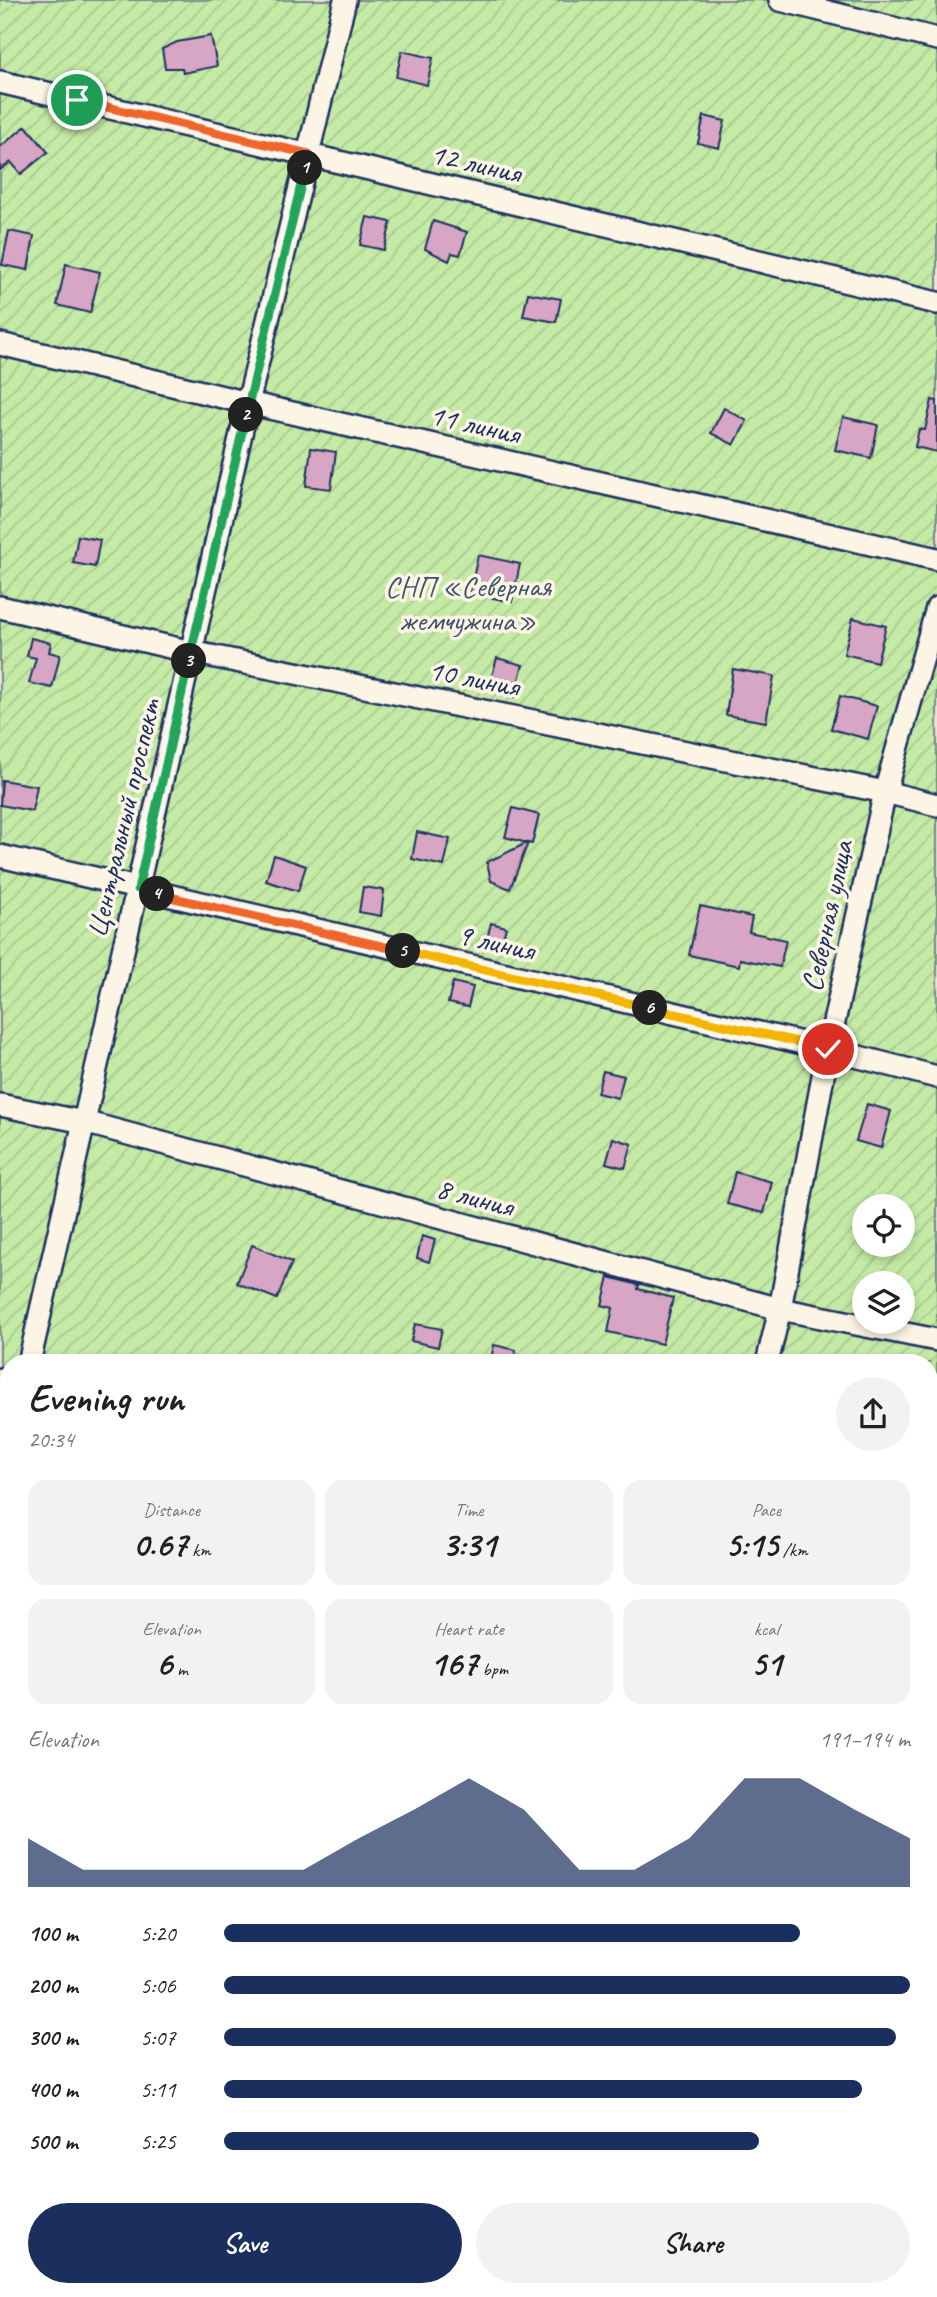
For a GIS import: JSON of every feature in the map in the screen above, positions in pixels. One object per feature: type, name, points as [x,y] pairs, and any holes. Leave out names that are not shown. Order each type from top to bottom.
[{"type":"street","name":"Центральный проспект","points":[[31,1354],[248,403],[345,0]]},
{"type":"street","points":[[780,0],[937,39]]},
{"type":"street","name":"12 линия","points":[[0,82],[937,303]]},
{"type":"street","name":"11 линия","points":[[0,344],[937,559]]},
{"type":"street","name":"10 линия","points":[[0,607],[191,652],[885,792],[937,805]]},
{"type":"street","name":"Северная улица","points":[[769,1354],[780,1309],[828,1049],[885,792],[937,608]]},
{"type":"street","name":"9 линия","points":[[0,856],[828,1049],[937,1077]]},
{"type":"street","name":"8 линия","points":[[0,1105],[84,1122],[780,1309],[937,1340]]},
{"type":"green space","name":"СНП «Северная жемчужина»","points":[[0,0],[937,0],[937,1354],[0,1354]]},
{"type":"building","points":[[211,36],[217,66],[183,73],[182,68],[165,68],[162,49],[177,42]]},
{"type":"building","points":[[402,51],[433,58],[427,85],[396,77]]},
{"type":"building","points":[[704,116],[725,121],[719,148],[698,143]]},
{"type":"building","points":[[26,126],[48,152],[21,174],[11,162],[0,170],[0,147]]},
{"type":"building","points":[[367,217],[391,222],[384,250],[360,245]]},
{"type":"building","points":[[433,221],[467,232],[460,255],[452,253],[449,261],[425,249]]},
{"type":"building","points":[[9,231],[34,236],[28,270],[2,265]]},
{"type":"building","points":[[66,264],[100,272],[90,313],[57,305]]},
{"type":"building","points":[[528,293],[561,299],[556,322],[523,316]]},
{"type":"building","points":[[932,400],[937,401],[937,452],[915,447],[919,429],[925,430]]},
{"type":"building","points":[[724,408],[747,421],[734,445],[711,433]]},
{"type":"building","points":[[843,417],[878,425],[871,458],[835,450]]},
{"type":"building","points":[[311,448],[336,452],[331,489],[306,486]]},
{"type":"building","points":[[78,536],[100,540],[95,567],[73,563]]},
{"type":"building","points":[[478,555],[520,564],[512,602],[470,593]]},
{"type":"building","points":[[853,618],[886,626],[877,662],[844,654]]},
{"type":"building","points":[[31,638],[51,643],[49,652],[60,655],[52,688],[29,683],[36,658],[27,656]]},
{"type":"building","points":[[497,658],[523,665],[514,697],[488,689]]},
{"type":"building","points":[[733,669],[774,676],[766,722],[726,715]]},
{"type":"building","points":[[840,696],[877,706],[868,739],[831,729]]},
{"type":"building","points":[[2,780],[37,786],[32,811],[0,805]]},
{"type":"building","points":[[513,808],[539,815],[532,844],[528,843],[510,889],[491,881],[487,862],[527,843],[505,837]]},
{"type":"building","points":[[417,832],[450,839],[444,866],[412,859]]},
{"type":"building","points":[[274,855],[306,866],[298,891],[266,881]]},
{"type":"building","points":[[363,887],[384,890],[381,916],[359,912]]},
{"type":"building","points":[[700,906],[752,917],[749,932],[786,940],[780,967],[740,959],[739,966],[689,955]]},
{"type":"building","points":[[491,923],[506,927],[502,942],[487,939]]},
{"type":"building","points":[[453,982],[473,987],[468,1007],[448,1003]]},
{"type":"building","points":[[603,1071],[624,1076],[618,1098],[597,1093]]},
{"type":"building","points":[[867,1104],[891,1111],[881,1148],[856,1141]]},
{"type":"building","points":[[613,1138],[632,1144],[625,1168],[606,1163]]},
{"type":"building","points":[[735,1172],[772,1182],[764,1213],[727,1204]]},
{"type":"building","points":[[422,1236],[435,1240],[429,1262],[417,1258]]},
{"type":"building","points":[[252,1245],[292,1262],[277,1299],[237,1283]]},
{"type":"building","points":[[609,1277],[639,1285],[638,1289],[673,1298],[662,1344],[608,1332],[613,1308],[602,1305]]},
{"type":"building","points":[[415,1324],[442,1329],[438,1347],[411,1341]]},
{"type":"building","points":[[494,1345],[516,1350],[515,1354],[492,1354]]},
{"type":"route","points":[[77,100],[309,154],[248,403],[138,889],[828,1049]]}]
